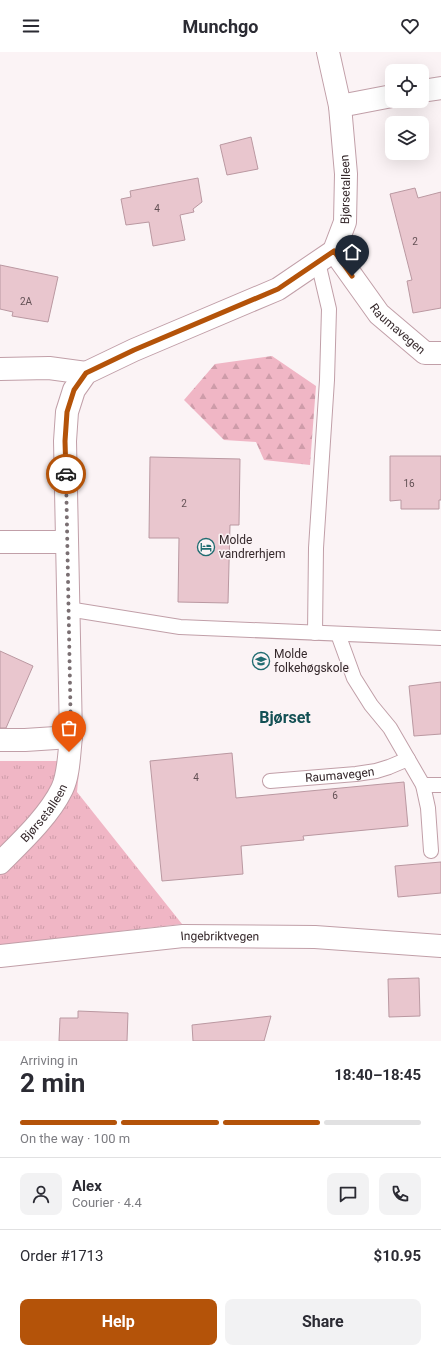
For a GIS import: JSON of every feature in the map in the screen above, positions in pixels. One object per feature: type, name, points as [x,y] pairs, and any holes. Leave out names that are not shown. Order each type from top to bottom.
[{"type":"main road","name":"Bjørsetalleen","points":[[0,863],[46,814],[62,789],[67,767],[71,737],[65,441],[67,412],[74,390],[86,373],[134,350],[278,289],[326,257],[345,222],[346,174],[340,106],[328,52]]},
{"type":"main road","points":[[429,90],[441,88]]},
{"type":"main road","points":[[340,106],[385,97]]},
{"type":"main road","name":"Raumavegen","points":[[326,257],[379,314],[425,353],[441,353]]},
{"type":"main road","points":[[0,369],[49,368],[86,373]]},
{"type":"main road","points":[[0,542],[67,542]]},
{"type":"main road","points":[[0,740],[71,737]]},
{"type":"main road","name":"Ingebriktvegen","points":[[0,956],[183,936],[314,936],[441,946]]},
{"type":"lane","points":[[315,633],[316,548],[326,388],[329,309],[326,257]]},
{"type":"lane","points":[[68,610],[180,627],[441,638]]},
{"type":"lane","points":[[338,634],[354,678],[371,705],[390,728],[423,785],[428,808],[431,851]]},
{"type":"lane","name":"Raumavegen","points":[[270,781],[376,771],[408,759]]},
{"type":"lane","points":[[423,785],[441,785]]},
{"type":"green space","points":[[272,356],[316,386],[310,465],[264,460],[256,442],[224,440],[184,400],[215,364]]},
{"type":"green space","points":[[0,761],[80,761],[77,792],[182,924],[0,945]]},
{"type":"building","points":[[251,137],[258,169],[227,175],[220,145]]},
{"type":"building","points":[[198,178],[202,202],[193,209],[194,212],[180,215],[185,240],[153,246],[149,222],[126,225],[121,199],[131,197],[130,191]]},
{"type":"building","points":[[415,188],[418,198],[441,192],[441,308],[413,313],[407,281],[412,280],[390,194]]},
{"type":"building","points":[[0,265],[58,277],[48,322],[12,316],[13,312],[0,309]]},
{"type":"building","points":[[390,456],[441,456],[441,500],[439,500],[439,509],[401,509],[401,500],[390,501]]},
{"type":"building","points":[[150,457],[240,459],[239,525],[230,525],[228,603],[178,602],[179,538],[149,538]]},
{"type":"building","points":[[0,651],[33,666],[6,728],[0,728]]},
{"type":"building","points":[[441,682],[441,734],[414,736],[409,686]]},
{"type":"building","points":[[232,753],[236,798],[404,782],[408,826],[303,836],[304,840],[241,846],[243,874],[162,881],[150,761]]},
{"type":"building","points":[[441,862],[441,893],[398,897],[395,866]]},
{"type":"building","points":[[419,978],[420,1016],[389,1017],[388,979]]},
{"type":"building","points":[[78,1011],[128,1013],[127,1041],[59,1041],[60,1018],[78,1018]]},
{"type":"building","points":[[271,1016],[264,1041],[193,1041],[192,1025]]},
{"type":"way so far","points":[[66,474],[71,737],[69,752]]},
{"type":"place","name":"Molde vandrerhjem","points":[[206,547]]},
{"type":"place","name":"Molde folkehøgskole","points":[[261,661]]},
{"type":"district","name":"Bjørset","points":[[285,717]]},
{"type":"route","points":[[66,474],[65,441],[67,412],[74,390],[86,373],[134,350],[278,289],[334,251],[352,276]]}]
